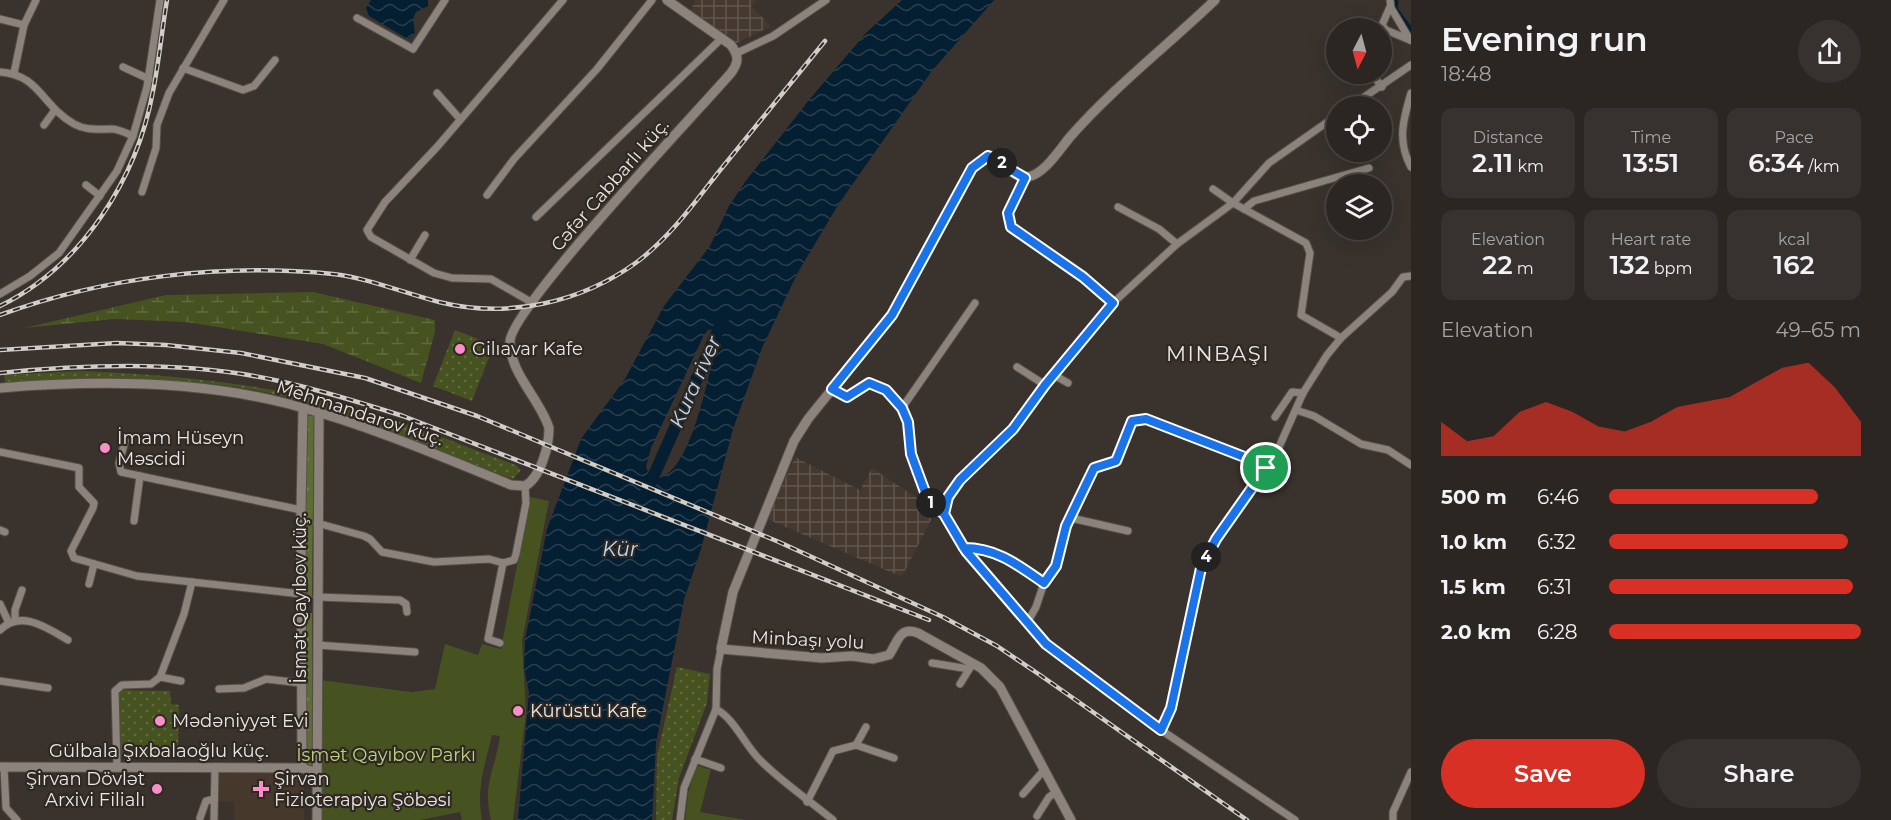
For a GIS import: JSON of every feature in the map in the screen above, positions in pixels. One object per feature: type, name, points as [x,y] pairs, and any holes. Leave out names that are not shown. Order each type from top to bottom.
[{"type":"street","points":[[14,73],[24,25],[36,0]]},
{"type":"street","points":[[0,294],[30,276],[59,253],[117,171],[133,136],[149,79],[160,0]]},
{"type":"street","points":[[142,192],[156,148],[157,125],[169,93],[224,0]]},
{"type":"street","points":[[357,18],[413,49],[445,0]]},
{"type":"street","points":[[531,302],[491,279],[443,276],[371,237],[368,234],[368,226],[385,202],[563,0]]},
{"type":"street","points":[[487,195],[514,159],[597,69],[652,0]]},
{"type":"street","points":[[667,0],[722,38],[737,53],[773,36],[826,0]]},
{"type":"street","points":[[1113,303],[1083,277],[1011,227],[1008,213],[1025,178],[1038,172],[1090,114],[1215,0]]},
{"type":"street","points":[[1390,4],[1411,41]]},
{"type":"street","points":[[1390,4],[1382,25],[1386,30],[1411,41]]},
{"type":"street","points":[[0,19],[24,25]]},
{"type":"street","points":[[536,217],[722,38]]},
{"type":"street","name":"Cəfər Cabbarlı küç.","points":[[525,486],[534,479],[543,458],[549,434],[547,421],[516,366],[510,343],[512,329],[531,302],[606,213],[731,73],[737,63],[737,53]]},
{"type":"street","points":[[183,68],[243,90],[254,86],[275,60]]},
{"type":"street","points":[[1368,96],[1411,65]]},
{"type":"street","points":[[123,67],[149,79]]},
{"type":"street","points":[[0,72],[14,73],[28,79],[55,110],[85,129],[111,129],[133,136]]},
{"type":"street","points":[[437,93],[460,119]]},
{"type":"street","points":[[1411,93],[1401,134],[1406,158],[1411,167]]},
{"type":"street","points":[[45,125],[55,110]]},
{"type":"street","points":[[944,514],[948,497],[960,480],[1007,437],[1045,385],[1113,303],[1177,244],[1233,203],[1269,163],[1326,123]]},
{"type":"street","points":[[680,820],[684,788],[716,709],[717,669],[733,592],[787,456],[804,425],[892,315],[972,168],[988,156],[1025,178]]},
{"type":"street","points":[[1244,209],[1254,201],[1369,168]]},
{"type":"street","points":[[86,185],[100,196]]},
{"type":"street","points":[[1213,189],[1233,203],[1306,243],[1310,253],[1301,315],[1341,339]]},
{"type":"street","points":[[1118,207],[1159,229],[1177,244]]},
{"type":"street","points":[[410,260],[425,235]]},
{"type":"street","points":[[1161,730],[1171,708],[1201,568],[1216,539],[1266,468],[1303,393],[1341,339],[1392,292],[1403,277],[1411,276]]},
{"type":"street","points":[[902,408],[975,303]]},
{"type":"street","points":[[1017,367],[1045,385]]},
{"type":"street","points":[[1054,375],[1068,383]]},
{"type":"street","points":[[832,389],[847,397],[869,383],[879,385],[902,408],[908,422],[911,454],[931,503],[944,514],[964,548],[1027,623],[1061,658],[1161,730],[1295,820]]},
{"type":"street","name":"Mehmandarov küç.","points":[[0,388],[93,384],[151,385],[237,394],[319,413],[422,449],[511,485],[525,486]]},
{"type":"street","points":[[1275,417],[1288,395],[1292,392],[1303,393]]},
{"type":"street","name":"İsmət Qayıbov küç.","points":[[302,768],[303,408]]},
{"type":"street","points":[[1296,410],[1314,416],[1361,444],[1388,450],[1411,465]]},
{"type":"street","name":"İsmət Qayıbov küç.","points":[[317,820],[319,413]]},
{"type":"street","points":[[1027,623],[1036,607],[1044,583],[1056,566],[1071,518],[1094,468],[1116,461],[1128,426],[1132,421],[1139,418],[1247,458],[1266,468]]},
{"type":"street","points":[[125,441],[119,468],[121,472],[301,510]]},
{"type":"street","points":[[0,452],[79,468],[79,487],[94,503],[71,555],[137,576],[301,599],[400,600],[406,604],[407,612]]},
{"type":"street","points":[[134,521],[140,476]]},
{"type":"street","points":[[317,523],[364,536],[382,552],[434,562],[489,559],[503,563],[514,560],[516,554],[526,503],[525,486]]},
{"type":"street","points":[[1071,518],[1128,531]]},
{"type":"street","points":[[964,548],[995,552],[1012,560],[1044,583]]},
{"type":"street","points":[[500,643],[488,639],[503,563]]},
{"type":"street","points":[[89,584],[94,564]]},
{"type":"street","points":[[117,766],[117,687],[151,684],[160,677],[180,624],[192,582]]},
{"type":"street","points":[[12,622],[21,590]]},
{"type":"street","points":[[0,604],[12,622]]},
{"type":"street","points":[[0,630],[12,622],[40,625],[68,640]]},
{"type":"street","name":"Minbaşı yolu","points":[[722,649],[741,653],[822,658],[852,656],[873,659],[889,655],[901,633],[912,630],[971,666],[1000,687],[1071,820]]},
{"type":"street","points":[[317,645],[415,652]]},
{"type":"street","points":[[932,663],[971,666],[960,684]]},
{"type":"street","points":[[160,677],[181,681]]},
{"type":"street","points":[[219,689],[244,688],[266,679],[302,683]]},
{"type":"street","points":[[0,681],[48,688]]},
{"type":"street","points":[[716,709],[726,716],[760,761],[807,802],[833,820]]},
{"type":"street","points":[[856,745],[866,727]]},
{"type":"street","points":[[807,802],[831,753],[856,745],[894,758]]},
{"type":"street","points":[[695,759],[721,768]]},
{"type":"street","points":[[2,767],[6,808],[17,820]]},
{"type":"street","name":"Gülbala Şıxbalaoğlu küç.","points":[[2,767],[302,768],[317,773]]},
{"type":"street","points":[[214,820],[215,767]]},
{"type":"street","points":[[1023,794],[1044,770]]},
{"type":"street","points":[[1393,820],[1393,812],[1411,772]]},
{"type":"street","points":[[1037,816],[1049,796],[1056,792]]},
{"type":"street","points":[[200,818],[206,801],[214,799]]},
{"type":"shaded area","points":[[695,0],[757,0],[751,6],[771,26],[735,44],[691,10]]},
{"type":"shaded area","points":[[795,457],[860,490],[872,468],[920,500],[933,516],[902,577],[767,519]]},
{"type":"shaded area","name":"Şirvan Fizioterapiya Şöbəsi","points":[[218,772],[297,772],[298,777],[304,777],[304,820],[234,820],[234,802],[217,801]]},
{"type":"green space","points":[[313,292],[435,320],[435,332],[421,383],[323,344],[186,322],[115,319],[24,328],[166,295]]},
{"type":"green space","points":[[455,330],[494,345],[472,401],[433,386]]},
{"type":"green space","points":[[79,371],[217,382],[319,399],[394,420],[516,465],[521,470],[513,479],[341,414],[286,397],[252,390],[182,381],[5,382],[4,375]]},
{"type":"green space","points":[[306,415],[314,416],[312,599],[305,599]]},
{"type":"green space","name":"İsmət Qayıbov Parkı","points":[[530,497],[549,501],[522,641],[526,713],[513,820],[491,820],[489,786],[500,736],[492,735],[481,787],[482,820],[462,820],[460,812],[420,820],[320,820],[321,680],[411,692],[435,689],[445,644],[478,655],[482,644],[501,649]]},
{"type":"green space","points":[[306,613],[312,613],[313,767],[306,765]]},
{"type":"green space","points":[[677,667],[710,674],[707,703],[679,778],[672,820],[656,820],[657,756]]},
{"type":"green space","points":[[119,690],[170,691],[171,704],[179,705],[178,756],[119,756]]},
{"type":"green space","points":[[696,765],[711,770],[700,812],[746,820],[685,820],[688,794]]},
{"type":"water","points":[[371,0],[428,0],[428,6],[416,12],[413,19],[415,34],[408,39],[369,16],[366,8]]},
{"type":"water","name":"Kür","points":[[902,0],[994,0],[931,72],[838,205],[797,274],[762,348],[733,429],[701,549],[684,600],[656,743],[652,820],[518,820],[529,692],[524,668],[525,640],[547,529],[581,439],[625,379],[664,306],[710,246],[729,206],[745,182],[809,100],[866,33]],"holes":[[[716,329],[717,343],[689,443],[679,461],[668,474],[655,479],[650,477],[646,467],[651,448],[708,330]]]},
{"type":"waterway","points":[[1395,0],[1394,9],[1411,32]]},
{"type":"waterway","name":"Kura river","points":[[646,493],[724,317]]},
{"type":"railway","points":[[0,306],[29,289],[56,268],[80,244],[119,187],[134,156],[145,124],[155,80],[167,0]]},
{"type":"railway","points":[[0,315],[80,291],[122,282],[206,272],[249,270],[346,276],[465,307],[517,308],[568,297],[615,276],[649,253],[690,209],[825,41]]},
{"type":"railway","points":[[0,350],[117,343],[166,345],[241,353],[365,378],[477,416],[779,542],[943,617],[997,646],[1247,820]]},
{"type":"railway","points":[[0,373],[104,366],[176,367],[245,375],[310,388],[403,416],[929,620]]},
{"type":"place","name":"Gilıavar Kafe","points":[[460,349]]},
{"type":"place","name":"İmam Hüseyn Məscidi","points":[[105,448]]},
{"type":"place","name":"Kürüstü Kafe","points":[[518,711]]},
{"type":"place","name":"Mədəniyyət Evi","points":[[160,721]]},
{"type":"place","name":"Şirvan Dövlət Arxivi Filialı","points":[[157,789]]},
{"type":"place","name":"Şirvan Fizioterapiya Şöbəsi","points":[[261,789]]},
{"type":"district","name":"MINBAŞI","points":[[1218,353]]},
{"type":"route","points":[[1266,468],[1216,539],[1201,568],[1178,666],[1169,717],[1161,730],[1061,658],[1046,644],[966,551],[953,533],[947,521],[944,514],[948,497],[966,472],[1007,437],[1045,385],[1113,303],[1083,277],[1011,227],[1008,213],[1010,206],[1022,188],[1025,178],[1017,176],[995,158],[988,156],[972,168],[892,315],[879,334],[832,389],[841,396],[847,397],[869,383],[879,385],[886,390],[902,408],[908,422],[909,446],[925,492],[931,503],[944,514],[953,533],[964,548],[995,552],[1012,560],[1044,583],[1056,566],[1061,554],[1066,526],[1094,468],[1098,465],[1113,464],[1116,461],[1128,426],[1132,421],[1139,418],[1146,419],[1247,458],[1266,468]]}]
